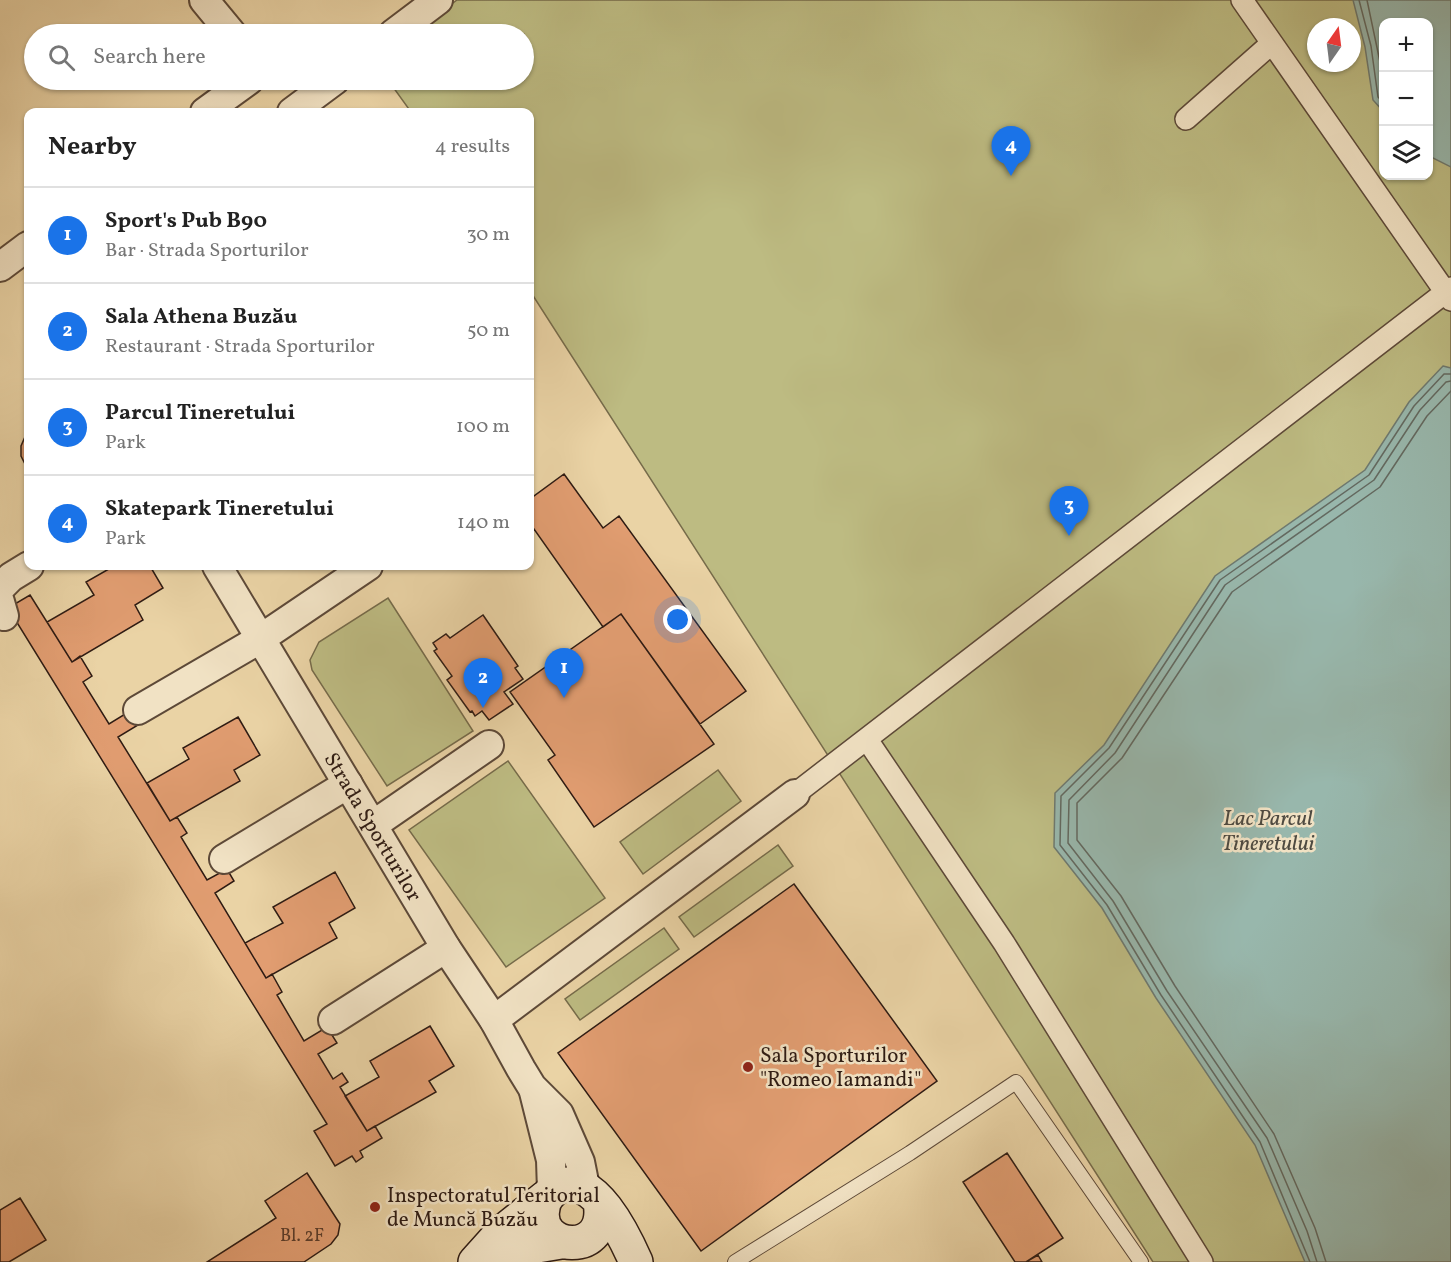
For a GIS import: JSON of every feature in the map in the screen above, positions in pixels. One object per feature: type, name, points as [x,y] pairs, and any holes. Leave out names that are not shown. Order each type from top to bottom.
[{"type":"main road","points":[[475,1262],[501,1233],[563,1185],[574,1184],[593,1195],[600,1225],[593,1235],[584,1241],[513,1250],[481,1262]]},
{"type":"main road","points":[[549,1194],[542,1210],[543,1223],[550,1234],[612,1262]]},
{"type":"main road","name":"Strada Sporturilor","points":[[593,1195],[618,1227],[636,1262]]},
{"type":"street","points":[[204,0],[224,24]]},
{"type":"street","points":[[406,24],[438,0]]},
{"type":"street","points":[[494,1020],[868,741],[1449,294],[1242,0]]},
{"type":"street","points":[[1186,119],[1272,43]]},
{"type":"street","points":[[210,108],[235,90]]},
{"type":"street","points":[[297,108],[322,90]]},
{"type":"street","points":[[0,267],[24,249]]},
{"type":"street","points":[[0,588],[11,577],[24,569]]},
{"type":"street","name":"Strada Sporturilor","points":[[219,570],[446,948],[494,1020],[532,1087],[551,1160],[549,1194]]},
{"type":"street","points":[[138,710],[260,639],[362,570]]},
{"type":"street","points":[[868,741],[1004,943],[1202,1262]]},
{"type":"street","points":[[373,825],[489,745]]},
{"type":"street","points":[[224,859],[348,784]]},
{"type":"street","points":[[333,1020],[446,948]]},
{"type":"street","name":"Strada Sporturilor","points":[[532,1087],[559,1114],[571,1136],[593,1195]]},
{"type":"lane","points":[[735,1262],[910,1153],[1016,1082],[1141,1262]]},
{"type":"shaded area","points":[[457,0],[1451,0],[1451,1262],[1153,1262],[534,297],[534,108],[408,108],[395,90],[534,90],[534,24],[425,24]]},
{"type":"shaded area","points":[[388,598],[473,731],[387,786],[312,670],[310,660],[319,642]]},
{"type":"shaded area","points":[[508,761],[605,898],[506,967],[409,830]]},
{"type":"shaded area","points":[[718,770],[741,801],[643,874],[620,842]]},
{"type":"shaded area","points":[[778,845],[793,866],[694,937],[679,917]]},
{"type":"shaded area","points":[[664,928],[679,949],[580,1020],[565,999]]},
{"type":"water","points":[[1353,0],[1451,0],[1451,167],[1433,158],[1433,18],[1379,18],[1379,107],[1373,100],[1361,31],[1361,18],[1358,18]]},
{"type":"water","name":"Lac Parcul Tineretului","points":[[1443,366],[1451,368],[1451,1262],[1305,1262],[1255,1145],[1156,998],[1102,908],[1054,847],[1055,793],[1104,745],[1215,576],[1365,470],[1409,402]]},
{"type":"building","points":[[24,439],[24,462],[21,456]]},
{"type":"building","points":[[564,474],[603,528],[619,516],[746,691],[700,724],[621,614],[603,627],[534,529],[534,496]]},
{"type":"building","points":[[107,570],[152,570],[163,588],[135,605],[143,620],[72,662],[47,622],[94,595],[86,582]]},
{"type":"building","points":[[30,595],[72,662],[80,656],[92,676],[83,682],[109,724],[130,711],[138,725],[118,737],[170,821],[177,817],[187,833],[181,837],[207,880],[227,869],[234,881],[215,893],[266,978],[272,974],[282,992],[277,995],[304,1041],[327,1027],[337,1043],[318,1054],[333,1079],[342,1073],[348,1082],[340,1087],[367,1131],[375,1126],[382,1138],[360,1151],[363,1157],[356,1162],[352,1156],[335,1166],[314,1131],[327,1124],[8,608]]},
{"type":"building","points":[[621,614],[714,744],[594,827],[548,760],[555,755],[510,692]]},
{"type":"building","points":[[483,615],[518,666],[515,668],[523,679],[504,692],[513,704],[489,720],[482,711],[475,716],[472,711],[470,712],[447,680],[452,676],[434,651],[437,649],[433,643],[446,634],[450,638]]},
{"type":"building","points":[[238,717],[260,755],[234,770],[240,781],[170,821],[147,783],[189,759],[183,748]]},
{"type":"building","points":[[335,872],[355,908],[329,923],[337,938],[266,978],[245,943],[283,923],[273,907]]},
{"type":"building","name":"Sala Sporturilor \"Romeo Iamandi\"","points":[[794,884],[937,1081],[701,1251],[558,1053]]},
{"type":"building","points":[[430,1026],[454,1066],[429,1081],[436,1092],[367,1131],[345,1096],[379,1077],[370,1061]]},
{"type":"building","points":[[1007,1153],[1063,1238],[1026,1262],[1015,1262],[963,1182]]},
{"type":"building","points":[[307,1173],[340,1224],[338,1235],[331,1244],[304,1262],[207,1262],[276,1218],[265,1201]]},
{"type":"building","points":[[20,1198],[46,1240],[9,1262],[0,1262],[0,1210]]},
{"type":"building","points":[[1038,1255],[1042,1262],[1026,1262]]},
{"type":"place","name":"Skatepark Tineretului","points":[[1011,176]]},
{"type":"place","name":"Parcul Tineretului","points":[[1069,536]]},
{"type":"place","name":"Sport's Pub B90","points":[[564,698]]},
{"type":"place","name":"Sala Athena Buzău","points":[[483,708]]},
{"type":"place","name":"Sala Sporturilor \"Romeo Iamandi\"","points":[[748,1067]]},
{"type":"place","name":"Inspectoratul Teritorial de Muncă Buzău","points":[[375,1207]]}]
